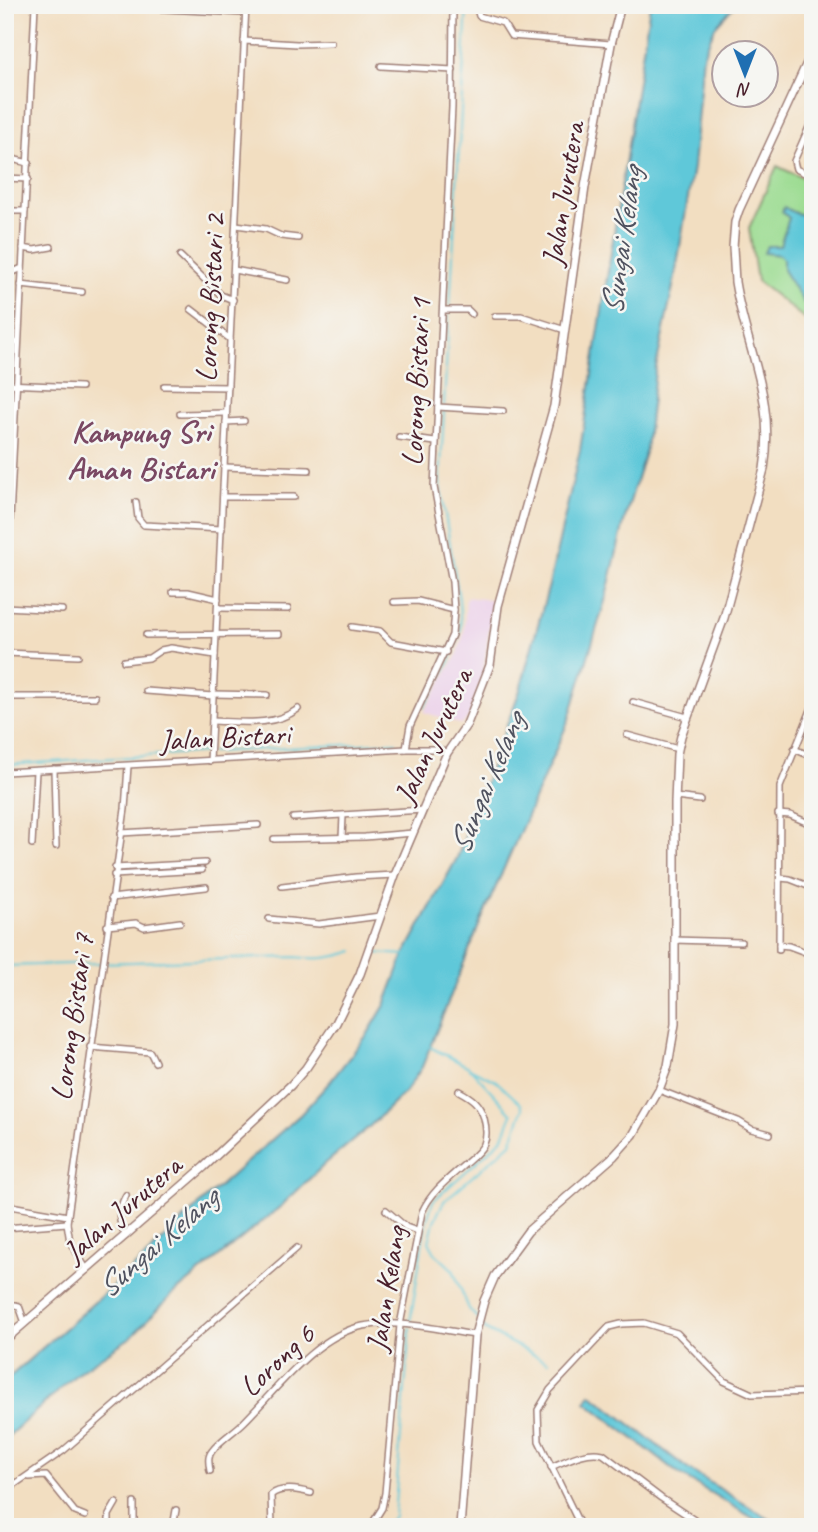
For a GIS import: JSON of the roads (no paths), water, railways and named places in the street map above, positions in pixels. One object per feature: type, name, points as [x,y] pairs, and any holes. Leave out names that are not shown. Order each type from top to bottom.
[{"type":"street","points":[[5,622],[35,5]]},
{"type":"street","name":"Lorong Bistari 2","points":[[211,759],[246,5]]},
{"type":"street","name":"Lorong Bistari 1","points":[[407,750],[410,726],[452,635],[454,610],[452,582],[434,486],[435,442],[443,408],[453,5]]},
{"type":"street","points":[[476,5],[479,16],[503,23],[511,36],[611,44]]},
{"type":"street","name":"Jalan Jurutera","points":[[5,1340],[261,1115],[306,1068],[336,1023],[360,974],[395,875],[447,753],[467,724],[490,665],[498,606],[554,407],[584,187],[621,5]]},
{"type":"street","points":[[145,8],[245,13]]},
{"type":"street","points":[[244,40],[297,44],[331,43]]},
{"type":"street","points":[[460,1527],[475,1335],[495,1276],[528,1231],[627,1143],[642,1123],[668,1066],[675,1024],[675,797],[678,749],[687,717],[724,618],[765,460],[768,431],[765,398],[735,282],[735,222],[813,50]]},
{"type":"street","points":[[381,65],[453,70]]},
{"type":"street","points":[[813,118],[794,161],[796,169],[813,177]]},
{"type":"street","points":[[5,151],[16,160],[29,163]]},
{"type":"street","points":[[5,178],[28,179]]},
{"type":"street","points":[[5,211],[25,211]]},
{"type":"street","points":[[236,225],[266,229],[281,236],[298,238]]},
{"type":"street","points":[[23,248],[34,250],[51,247]]},
{"type":"street","points":[[180,256],[221,295],[233,300]]},
{"type":"street","points":[[5,280],[11,272],[22,268]]},
{"type":"street","points":[[234,270],[287,280]]},
{"type":"street","points":[[21,285],[82,292]]},
{"type":"street","points":[[191,309],[231,339]]},
{"type":"street","points":[[445,309],[468,310],[472,314]]},
{"type":"street","points":[[495,316],[520,316],[565,330]]},
{"type":"street","points":[[5,341],[18,343]]},
{"type":"street","points":[[5,384],[81,387]]},
{"type":"street","points":[[164,386],[228,387]]},
{"type":"street","points":[[443,408],[503,411]]},
{"type":"street","points":[[180,414],[226,412]]},
{"type":"street","points":[[226,422],[244,422]]},
{"type":"street","points":[[399,437],[435,442]]},
{"type":"street","points":[[224,467],[309,470]]},
{"type":"street","points":[[223,497],[294,497]]},
{"type":"street","points":[[136,502],[138,518],[144,525],[222,529]]},
{"type":"street","points":[[173,592],[188,592],[218,599]]},
{"type":"street","points":[[394,602],[418,601],[454,610]]},
{"type":"street","points":[[6,607],[62,610]]},
{"type":"street","points":[[218,608],[288,610]]},
{"type":"street","points":[[352,627],[380,631],[396,644],[446,652]]},
{"type":"street","points":[[146,635],[279,634]]},
{"type":"street","points":[[124,661],[151,657],[160,650],[171,648],[215,655]]},
{"type":"street","points":[[5,653],[78,656]]},
{"type":"street","points":[[146,691],[267,695]]},
{"type":"street","points":[[5,696],[95,697]]},
{"type":"street","points":[[633,702],[687,717]]},
{"type":"street","points":[[813,705],[780,787],[779,814],[779,947],[789,946],[813,956]]},
{"type":"street","points":[[212,721],[264,722],[288,716],[298,709]]},
{"type":"street","points":[[627,736],[678,749]]},
{"type":"street","name":"Jalan Bistari","points":[[5,772],[407,750],[439,749],[447,753]]},
{"type":"street","points":[[794,749],[813,757]]},
{"type":"street","name":"Lorong Bistari 7","points":[[87,1270],[70,1242],[67,1219],[128,766]]},
{"type":"street","points":[[54,769],[56,846]]},
{"type":"street","points":[[32,844],[36,771]]},
{"type":"street","points":[[675,797],[700,800]]},
{"type":"street","points":[[293,818],[423,810]]},
{"type":"street","points":[[779,814],[790,815],[813,825]]},
{"type":"street","points":[[342,838],[343,816]]},
{"type":"street","points":[[121,833],[258,825]]},
{"type":"street","points":[[274,839],[413,834]]},
{"type":"street","points":[[115,872],[205,863]]},
{"type":"street","points":[[115,872],[202,870]]},
{"type":"street","points":[[282,886],[395,875]]},
{"type":"street","points":[[780,878],[813,888]]},
{"type":"street","points":[[111,898],[206,887]]},
{"type":"street","points":[[269,919],[319,924],[380,916]]},
{"type":"street","points":[[107,926],[180,922]]},
{"type":"street","points":[[674,940],[741,942]]},
{"type":"street","points":[[90,1047],[150,1052],[155,1062]]},
{"type":"street","name":"Jalan Kelang","points":[[370,1527],[382,1508],[385,1493],[403,1325],[417,1231],[426,1202],[485,1142],[485,1124],[481,1108],[473,1098],[459,1090]]},
{"type":"street","points":[[659,1090],[738,1121],[751,1129],[771,1133]]},
{"type":"street","points":[[125,1236],[119,1226],[119,1212],[126,1195]]},
{"type":"street","points":[[5,1205],[67,1219]]},
{"type":"street","points":[[386,1210],[406,1227],[417,1231]]},
{"type":"street","points":[[5,1228],[67,1219]]},
{"type":"street","points":[[581,1527],[539,1441],[538,1410],[550,1390],[609,1327],[644,1322],[677,1333],[724,1381],[752,1394],[811,1392],[810,1228]]},
{"type":"street","points":[[5,1491],[63,1451],[297,1248]]},
{"type":"street","points":[[15,1305],[19,1306],[25,1323]]},
{"type":"street","name":"Lorong 6","points":[[210,1471],[210,1452],[316,1350],[334,1337],[351,1329],[376,1325],[417,1326],[475,1335]]},
{"type":"street","points":[[551,1467],[582,1454],[603,1454],[705,1527]]},
{"type":"street","points":[[24,1478],[46,1476],[75,1512],[85,1516]]},
{"type":"street","points":[[272,1527],[273,1492],[283,1490],[311,1493]]},
{"type":"street","points":[[109,1527],[109,1515],[117,1503]]},
{"type":"street","points":[[134,1503],[134,1527]]},
{"type":"street","points":[[173,1527],[176,1510]]},
{"type":"water","name":"Sungai Kelang","points":[[650,5],[735,5],[715,27],[703,55],[693,167],[675,277],[655,372],[646,449],[625,518],[605,601],[568,722],[480,923],[422,1067],[406,1091],[281,1206],[171,1296],[131,1337],[81,1370],[5,1439],[5,1381],[301,1114],[367,1035],[385,1005],[404,955],[457,858],[520,690],[549,585],[580,450]]},
{"type":"water","points":[[784,207],[813,218],[813,307],[804,303],[783,270],[783,259],[780,255],[764,253],[767,246],[780,246],[789,218],[782,212]]},
{"type":"water","points":[[591,1394],[688,1469],[782,1527],[768,1527],[679,1474],[586,1402]]},
{"type":"waterway","points":[[450,308],[467,5]]},
{"type":"waterway","points":[[444,405],[449,313]]},
{"type":"waterway","points":[[424,707],[450,661],[461,630],[459,600],[440,483],[444,411]]},
{"type":"waterway","points":[[212,752],[396,742]]},
{"type":"waterway","points":[[5,765],[207,752]]},
{"type":"waterway","points":[[5,966],[318,958],[354,951]]},
{"type":"waterway","points":[[376,953],[406,955]]},
{"type":"waterway","points":[[410,1323],[425,1227],[433,1201],[502,1139],[512,1114],[469,1067],[430,1047]]},
{"type":"waterway","points":[[471,1069],[496,1081],[523,1109],[511,1143],[444,1201],[434,1221],[429,1242],[435,1253],[453,1270],[469,1309],[477,1318]]},
{"type":"waterway","points":[[480,1323],[486,1330],[548,1362]]},
{"type":"waterway","points":[[386,1527],[394,1516],[410,1328]]},
{"type":"district","name":"Kampung Sri Aman Bistari","points":[[141,450]]}]
